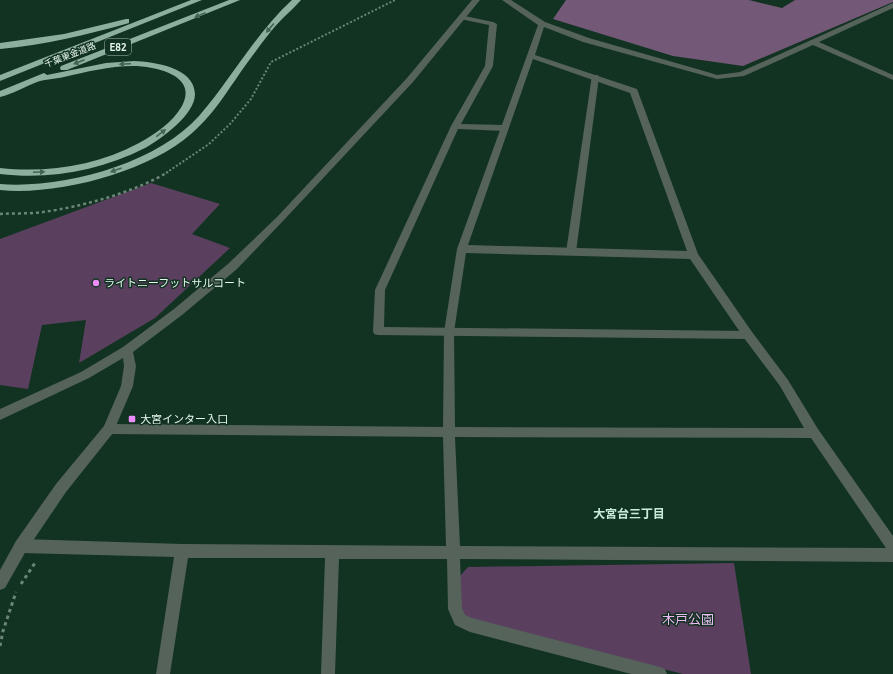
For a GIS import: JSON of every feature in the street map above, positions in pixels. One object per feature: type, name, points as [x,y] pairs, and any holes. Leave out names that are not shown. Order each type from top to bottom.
[{"type":"highway","name":"千葉東金道路","points":[[0,78],[198,0]]},
{"type":"highway","name":"千葉東金道路","points":[[0,94],[236,0]]},
{"type":"highway","points":[[0,187],[25,188],[52,185],[108,173],[156,153],[177,140],[194,125],[213,104],[259,40],[273,23],[297,0]]},
{"type":"highway","points":[[0,46],[49,41],[74,36],[126,21],[151,18]]},
{"type":"highway","points":[[0,171],[50,172],[99,163],[124,154],[159,136],[181,116],[188,104],[190,94],[189,86],[184,78],[174,71],[148,64],[115,64],[61,76],[37,78]]},
{"type":"street","points":[[0,415],[85,375],[127,350],[178,312],[233,266],[280,219],[410,80],[476,0]]},
{"type":"street","points":[[506,0],[542,24],[586,40],[717,77],[740,74],[752,70],[893,4]]},
{"type":"street","points":[[463,17],[493,24],[489,66],[455,126],[380,290],[378,331],[748,335]]},
{"type":"street","points":[[542,24],[462,250],[449,332],[449,432],[455,609],[460,620],[470,625],[660,674]]},
{"type":"street","points":[[813,42],[893,78]]},
{"type":"street","points":[[531,56],[594,76],[634,91],[693,255],[748,335],[784,383],[814,432],[893,546]]},
{"type":"street","points":[[571,252],[594,76]]},
{"type":"street","points":[[455,126],[505,128]]},
{"type":"street","points":[[462,250],[693,255]]},
{"type":"street","points":[[0,583],[22,546],[61,488],[109,429],[127,386],[130,366],[127,350]]},
{"type":"street","points":[[109,429],[449,432],[814,432]]},
{"type":"street","points":[[22,546],[182,551],[453,554],[893,555]]},
{"type":"street","points":[[163,674],[182,551]]},
{"type":"street","points":[[328,674],[332,552]]},
{"type":"path","points":[[0,646],[3,631],[17,590],[35,563]]},
{"type":"green space","name":"ライトニーフットサルコート","points":[[151,183],[220,204],[192,234],[230,248],[155,318],[79,363],[86,320],[42,325],[28,389],[0,385],[0,239]]},
{"type":"green space","name":"木戸公園","points":[[734,563],[751,674],[683,674],[467,619],[460,613],[459,577],[468,567]]},
{"type":"shaded area","points":[[566,0],[749,0],[782,8],[795,0],[893,0],[893,2],[743,66],[673,56],[553,19]]},
{"type":"place","name":"ライトニーフットサルコート","points":[[96,283]]},
{"type":"place","name":"大宮インター入口","points":[[132,419]]},
{"type":"district","name":"大宮台三丁目","points":[[629,514]]}]
